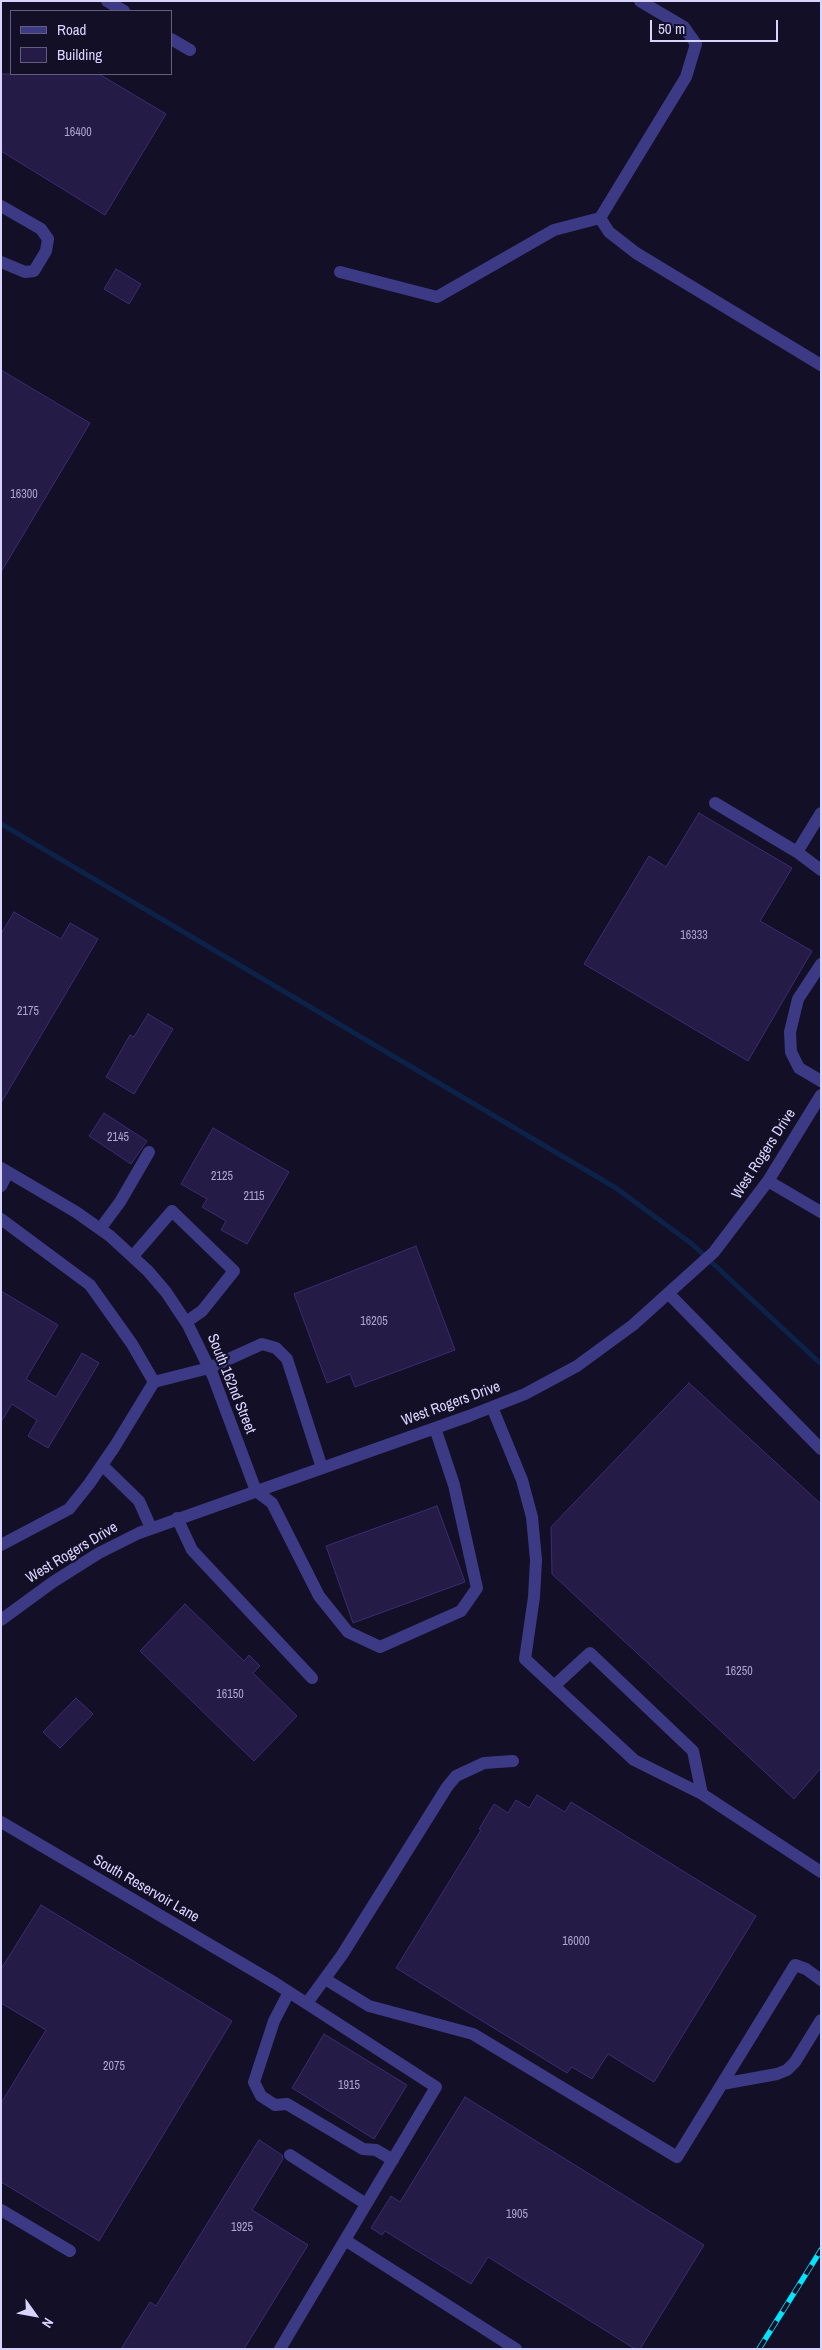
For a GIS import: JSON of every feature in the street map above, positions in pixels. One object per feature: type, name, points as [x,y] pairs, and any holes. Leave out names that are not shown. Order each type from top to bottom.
[{"type":"street","points":[[108,1],[122,10]]},
{"type":"street","points":[[340,272],[436,297],[554,230],[600,218],[686,77],[696,44],[684,27],[640,1]]},
{"type":"street","points":[[172,40],[190,50]]},
{"type":"street","points":[[1,206],[41,229],[48,239],[46,251],[34,271],[24,272],[1,262]]},
{"type":"street","points":[[600,218],[609,232],[636,253],[821,365]]},
{"type":"street","points":[[715,803],[798,852],[821,870]]},
{"type":"street","points":[[798,852],[821,812]]},
{"type":"street","points":[[821,964],[798,999],[790,1032],[790,1052],[799,1068],[821,1080]]},
{"type":"street","name":"West Rogers Drive","points":[[1,1620],[33,1596],[91,1558],[151,1528],[492,1407],[525,1394],[577,1366],[626,1331],[701,1266],[714,1252],[768,1182],[821,1095]]},
{"type":"street","points":[[100,1229],[120,1202],[149,1152]]},
{"type":"street","points":[[1,1186],[5,1170]]},
{"type":"street","name":"South 162nd Street","points":[[5,1170],[76,1212],[100,1229],[133,1256],[166,1292],[186,1322],[209,1368],[256,1491]]},
{"type":"street","points":[[768,1182],[821,1212]]},
{"type":"street","points":[[133,1256],[172,1211],[234,1272],[202,1311],[186,1322]]},
{"type":"street","points":[[1,1219],[90,1285],[132,1344],[154,1382]]},
{"type":"street","points":[[668,1294],[821,1449]]},
{"type":"street","points":[[1,1545],[69,1508],[102,1465],[154,1382],[209,1368],[262,1344],[276,1348],[287,1359],[322,1468]]},
{"type":"street","points":[[492,1407],[522,1480],[532,1517],[536,1560],[534,1597],[525,1659],[634,1760],[702,1794],[821,1872]]},
{"type":"street","points":[[256,1491],[272,1503],[319,1596],[348,1632],[380,1647],[460,1610],[477,1588],[454,1485],[435,1428]]},
{"type":"street","points":[[102,1465],[139,1501],[151,1528]]},
{"type":"street","points":[[176,1518],[192,1550],[312,1678]]},
{"type":"street","points":[[554,1686],[590,1653],[693,1750],[702,1794]]},
{"type":"street","points":[[307,2003],[342,1955],[447,1787],[456,1776],[484,1763],[513,1762]]},
{"type":"street","name":"South Reservoir Lane","points":[[1,1822],[275,1983],[436,2087],[393,2160]]},
{"type":"street","points":[[324,1979],[369,2006],[473,2034],[677,2158],[796,1965],[806,1969],[821,1980]]},
{"type":"street","points":[[280,2349],[393,2160],[376,2150],[363,2150],[287,2104],[275,2105],[261,2096],[254,2082],[274,2022],[289,1992]]},
{"type":"street","points":[[722,2084],[777,2074],[786,2070],[795,2062],[821,2020]]},
{"type":"street","points":[[290,2155],[366,2204]]},
{"type":"street","points":[[1,2210],[70,2251]]},
{"type":"street","points":[[345,2240],[516,2349]]},
{"type":"building","points":[[1,74],[101,75],[166,114],[105,215],[1,151]]},
{"type":"building","points":[[116,269],[141,284],[129,304],[104,289]]},
{"type":"building","points":[[1,370],[90,423],[1,572]]},
{"type":"building","points":[[699,813],[792,868],[760,921],[812,951],[748,1061],[584,964],[649,856],[666,867]]},
{"type":"building","points":[[14,912],[61,939],[70,923],[98,939],[1,1103],[1,934]]},
{"type":"building","points":[[148,1014],[173,1029],[134,1094],[106,1077],[130,1035],[134,1037]]},
{"type":"building","points":[[104,1113],[147,1141],[131,1164],[89,1136]]},
{"type":"building","points":[[213,1128],[289,1172],[247,1244],[221,1230],[226,1221],[202,1207],[207,1199],[181,1184]]},
{"type":"building","points":[[416,1246],[455,1350],[355,1387],[350,1374],[327,1383],[294,1294]]},
{"type":"building","points":[[1,1291],[58,1325],[26,1379],[56,1397],[82,1353],[99,1363],[48,1448],[28,1436],[37,1420],[12,1404],[1,1422]]},
{"type":"building","points":[[689,1383],[821,1504],[821,1768],[794,1799],[552,1574],[551,1527]]},
{"type":"building","points":[[437,1506],[465,1582],[353,1623],[326,1546]]},
{"type":"building","points":[[185,1604],[244,1661],[249,1655],[260,1666],[253,1673],[297,1716],[254,1761],[140,1651]]},
{"type":"building","points":[[76,1698],[93,1714],[60,1748],[43,1732]]},
{"type":"building","points":[[537,1795],[565,1812],[571,1802],[756,1916],[654,2082],[608,2054],[592,2079],[572,2067],[567,2073],[396,1968],[481,1830],[479,1829],[494,1804],[508,1813],[516,1800],[529,1808]]},
{"type":"building","points":[[41,1905],[232,2021],[99,2241],[1,2182],[1,2103],[46,2030],[1,2003],[1,1969]]},
{"type":"building","points":[[324,2034],[407,2085],[374,2139],[292,2088]]},
{"type":"building","points":[[465,2097],[704,2245],[640,2349],[635,2349],[488,2257],[471,2284],[385,2231],[382,2235],[371,2228],[391,2196],[400,2202]]},
{"type":"building","points":[[259,2140],[282,2155],[283,2159],[252,2210],[308,2245],[244,2349],[121,2349],[150,2302],[156,2306]]},
{"type":"waterway","points":[[1,824],[616,1188],[692,1244],[821,1364]]},
{"type":"railway","points":[[759,2349],[821,2250]]}]
